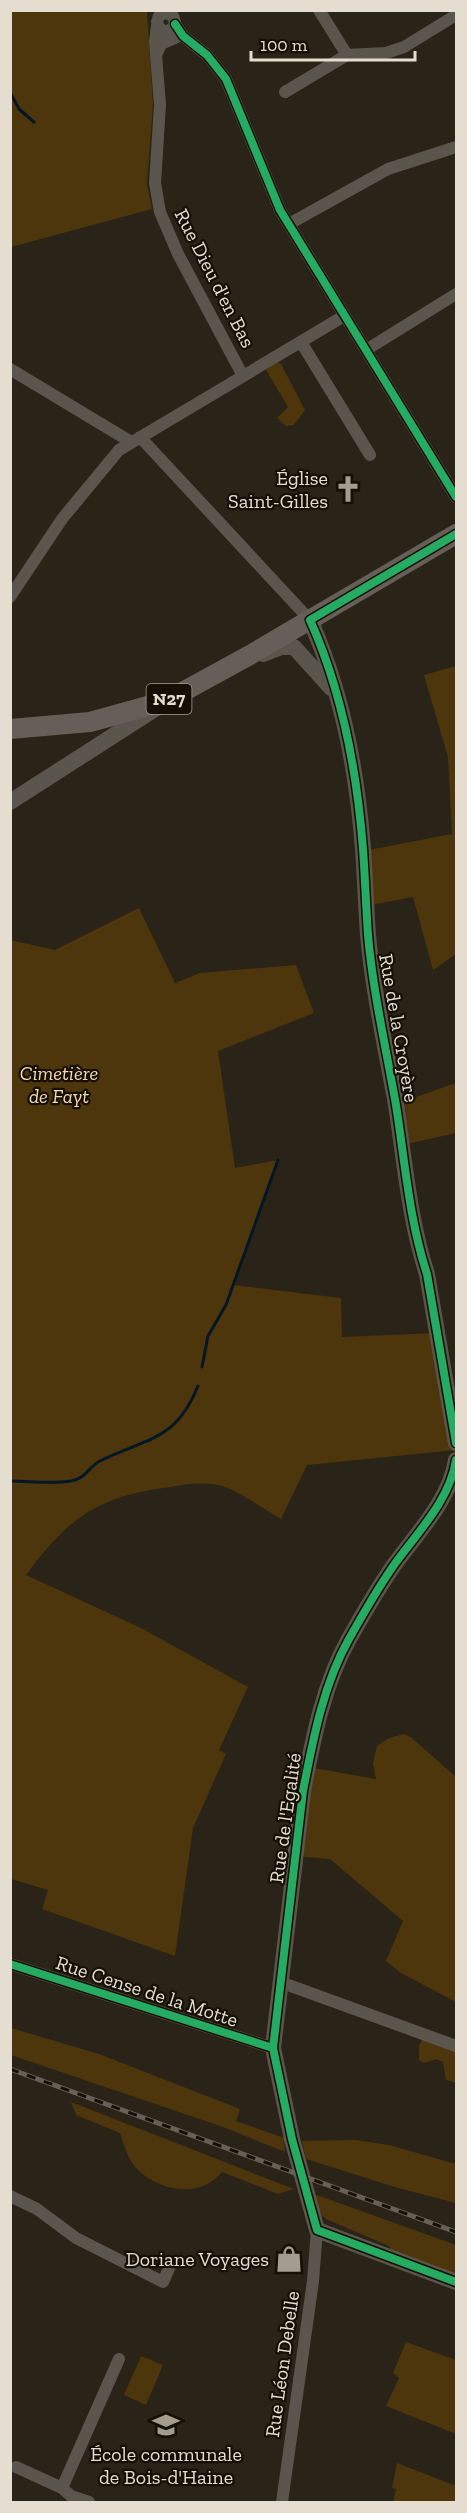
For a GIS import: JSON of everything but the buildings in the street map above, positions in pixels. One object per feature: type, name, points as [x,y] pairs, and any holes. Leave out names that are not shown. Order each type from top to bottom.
[{"type":"main road","name":"N27","points":[[10,729],[115,721],[180,694],[456,534]]},
{"type":"street","points":[[319,10],[347,55]]},
{"type":"street","points":[[285,92],[347,55],[386,53],[404,47],[456,15]]},
{"type":"street","points":[[167,19],[190,43],[207,55],[226,79],[261,170],[289,225],[456,497]]},
{"type":"street","points":[[157,53],[167,19]]},
{"type":"street","points":[[157,53],[167,19]]},
{"type":"street","name":"Rue Dieu d'en Bas","points":[[157,53],[160,105],[155,183],[160,212],[178,254],[243,376]]},
{"type":"street","points":[[289,225],[388,169],[456,147]]},
{"type":"street","points":[[366,350],[456,294]]},
{"type":"street","points":[[10,597],[62,519],[119,450],[344,316]]},
{"type":"street","points":[[301,342],[370,455]]},
{"type":"street","points":[[10,369],[135,440],[310,620]]},
{"type":"street","name":"Rue de la Croyère","points":[[310,620],[325,653],[339,699],[360,823],[375,989],[396,1104],[403,1163],[419,1251],[427,1274],[456,1443]]},
{"type":"street","name":"Rue de la Croyère","points":[[250,655],[294,647],[325,678],[339,699]]},
{"type":"street","points":[[10,802],[88,747],[115,721]]},
{"type":"street","points":[[53,727],[81,729],[88,747]]},
{"type":"street","name":"Rue de l'Egalité","points":[[315,2225],[292,2139],[273,2048],[303,1791],[328,1688],[348,1641],[393,1567],[450,1487],[456,1463]]},
{"type":"street","name":"Rue Cense de la Motte","points":[[10,1964],[273,2048]]},
{"type":"street","points":[[280,1982],[456,2046]]},
{"type":"street","points":[[10,2196],[38,2209],[76,2238],[163,2282],[170,2266]]},
{"type":"street","points":[[315,2225],[368,2250],[456,2283]]},
{"type":"street","name":"Rue Léon Debelle","points":[[282,2502],[313,2281],[315,2225]]},
{"type":"street","points":[[67,2496],[119,2359]]},
{"type":"street","points":[[16,2467],[67,2496],[89,2502]]},
{"type":"green space","points":[[11,11],[147,11],[153,104],[147,184],[152,209],[11,247]]},
{"type":"green space","points":[[277,362],[281,364],[305,410],[294,425],[286,426],[277,418],[288,407],[266,370]]},
{"type":"green space","points":[[456,666],[456,954],[433,970],[413,897],[366,906],[363,851],[452,834],[448,757],[424,675]]},
{"type":"green space","name":"Cimetière de Fayt","points":[[139,908],[175,983],[200,973],[296,965],[314,1013],[218,1051],[235,1168],[278,1160],[232,1285],[341,1298],[342,1337],[438,1333],[456,1450],[307,1465],[281,1519],[225,1487],[211,1484],[183,1485],[123,1497],[104,1504],[71,1524],[41,1555],[26,1575],[141,1628],[248,1687],[219,1750],[226,1754],[193,1828],[175,1956],[42,1909],[48,1890],[11,1879],[10,940],[55,950]]},
{"type":"green space","points":[[456,1083],[456,1133],[402,1145],[396,1104]]},
{"type":"green space","points":[[404,1734],[412,1738],[456,1777],[456,2002],[401,1973],[386,1961],[403,1921],[330,1859],[295,1856],[308,1767],[376,1779],[373,1763],[377,1746],[389,1738]]},
{"type":"green space","points":[[11,2028],[99,2054],[240,2109],[236,2121],[284,2138],[285,2152],[223,2127],[11,2055]]},
{"type":"green space","points":[[424,2035],[456,2046],[456,2083],[446,2080],[443,2062],[436,2059],[424,2063],[419,2060],[419,2046]]},
{"type":"green space","points":[[71,2102],[294,2189],[278,2194],[222,2172],[203,2186],[193,2189],[159,2184],[135,2167],[127,2154],[120,2133],[76,2115]]},
{"type":"green space","points":[[356,2140],[389,2145],[456,2164],[456,2203],[398,2188],[306,2159],[302,2141]]},
{"type":"green space","points":[[314,2194],[456,2245],[456,2282],[398,2261],[389,2246],[326,2219],[321,2215]]},
{"type":"green space","points":[[406,2342],[456,2360],[456,2434],[386,2406],[399,2378],[393,2373]]},
{"type":"green space","points":[[141,2356],[163,2365],[146,2405],[124,2395]]},
{"type":"green space","points":[[397,2463],[456,2486],[456,2502],[393,2502],[396,2489],[392,2488]]},
{"type":"waterway","points":[[10,92],[19,109],[34,122]]},
{"type":"waterway","points":[[202,1367],[208,1336],[226,1305],[278,1160]]},
{"type":"waterway","points":[[10,1481],[56,1482],[80,1478],[100,1461],[158,1436],[170,1428],[180,1418],[198,1386]]},
{"type":"railway","points":[[10,2069],[456,2232]]},
{"type":"cycle path","points":[[175,24],[183,36],[207,55],[226,79],[280,210],[456,497]]},
{"type":"cycle path","points":[[456,534],[310,620],[331,675],[352,761],[364,860],[373,978],[412,1211],[427,1274],[456,1443]]},
{"type":"cycle path","points":[[456,1460],[453,1475],[440,1502],[394,1565],[349,1639],[326,1694],[303,1791],[273,2048],[292,2139],[317,2230],[456,2282]]},
{"type":"cycle path","points":[[10,1964],[273,2048]]},
{"type":"place","name":"Église Saint-Gilles","points":[[348,489]]},
{"type":"place","name":"Doriane Voyages","points":[[289,2259]]},
{"type":"place","name":"École communale de Bois-d'Haine","points":[[166,2425]]}]
